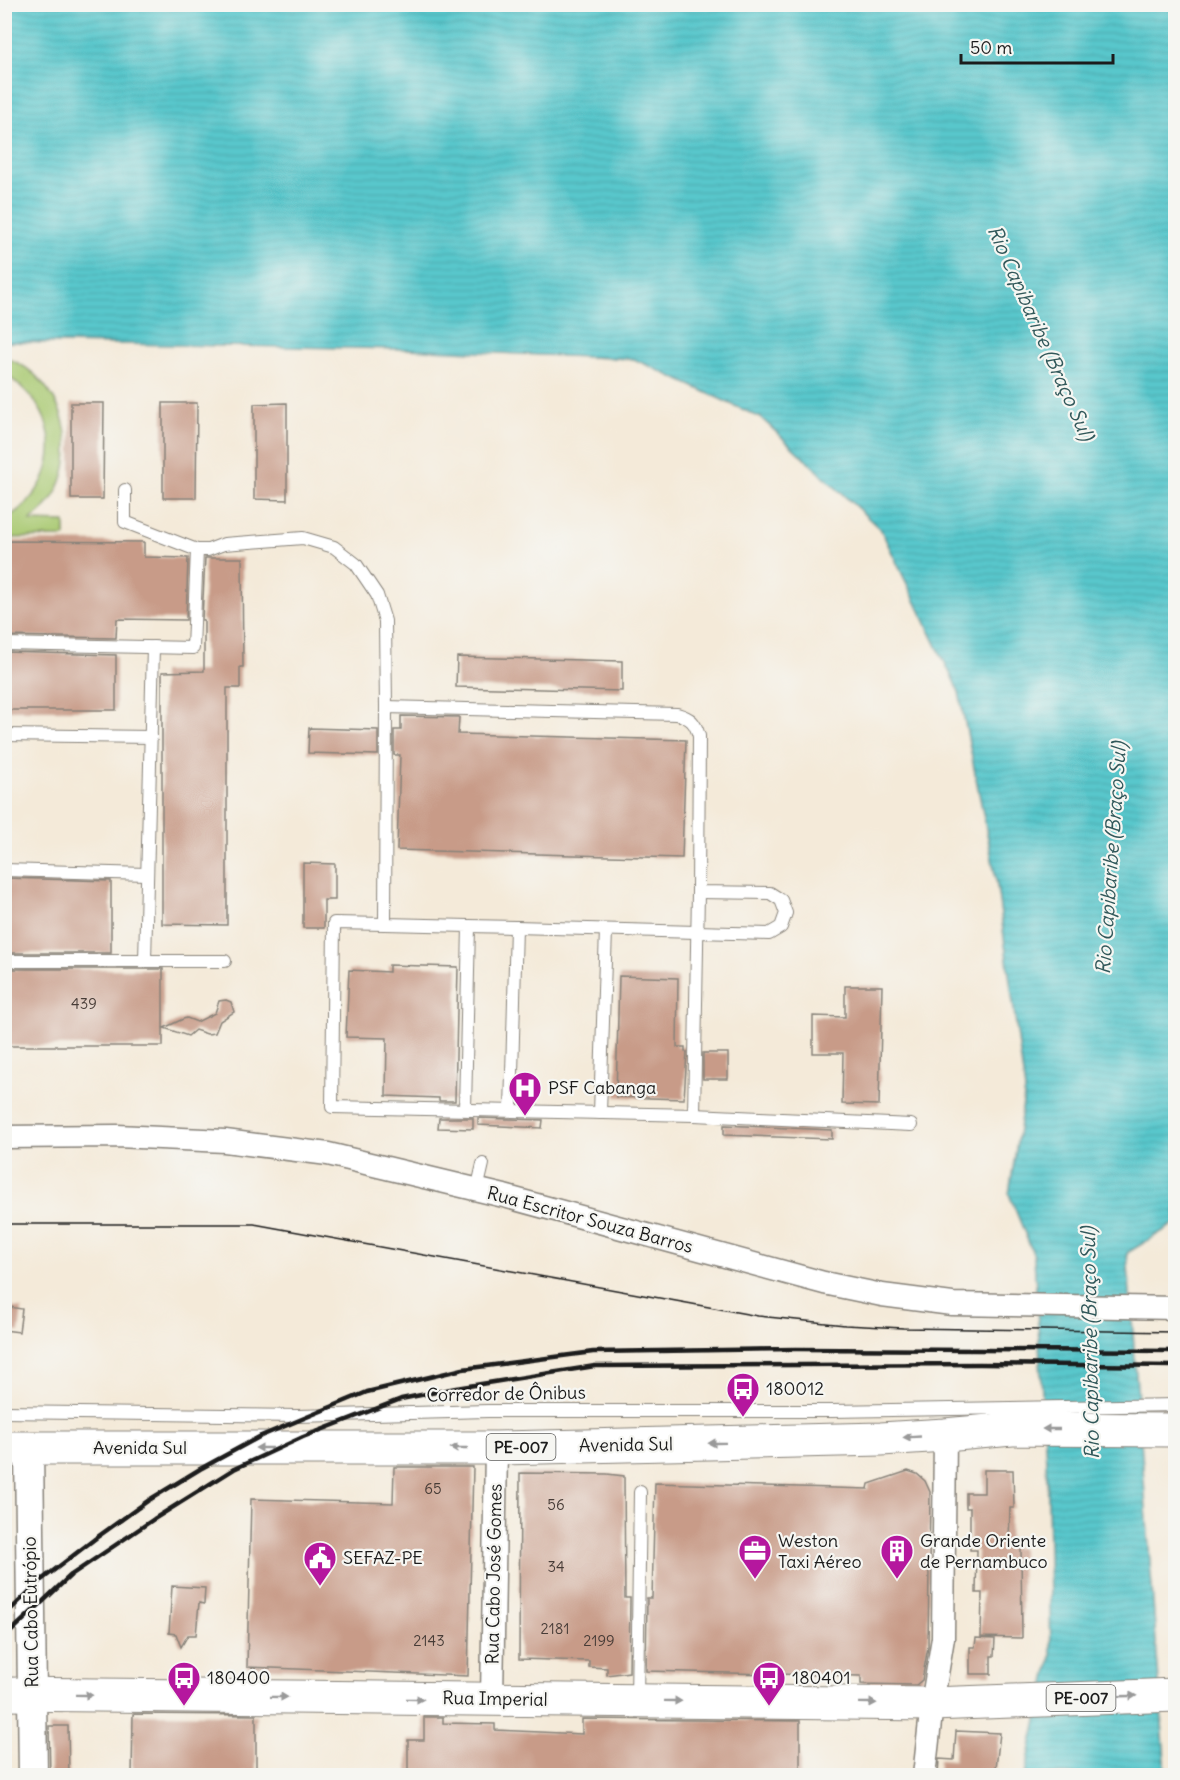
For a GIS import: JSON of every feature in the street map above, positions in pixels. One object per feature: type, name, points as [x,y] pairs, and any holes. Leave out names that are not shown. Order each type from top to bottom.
[{"type":"highway","name":"Avenida Sul","points":[[17,1448],[496,1448],[881,1439],[945,1435],[1010,1419],[1175,1422]]},
{"type":"highway","name":"Rua Imperial","points":[[18,1694],[932,1704],[1176,1695]]},
{"type":"street","name":"Rua Escritor Souza Barros","points":[[4,1137],[117,1136],[225,1141],[328,1154],[477,1190],[824,1283],[882,1295],[952,1304],[1176,1308]]},
{"type":"street","points":[[924,1776],[932,1704],[943,1638],[945,1435]]},
{"type":"street","name":"Rua Cabo Eutrópio","points":[[17,1448],[18,1694],[33,1776]]},
{"type":"street","name":"Rua Cabo José Gomes","points":[[492,1700],[496,1448]]},
{"type":"lane","points":[[126,490],[125,522],[197,550],[208,550],[224,544],[303,538],[334,546],[356,564],[377,595],[385,621],[385,924]]},
{"type":"lane","points":[[4,644],[193,648],[197,550]]},
{"type":"lane","points":[[145,961],[153,647]]},
{"type":"lane","points":[[386,706],[678,714],[689,717],[696,725],[699,736],[698,932],[694,1115]]},
{"type":"lane","points":[[4,735],[151,736]]},
{"type":"lane","points":[[4,870],[147,874]]},
{"type":"lane","points":[[698,892],[770,893],[781,900],[786,913],[781,927],[769,934],[334,923],[332,1107],[694,1115],[911,1125]]},
{"type":"lane","points":[[465,1109],[469,926]]},
{"type":"lane","points":[[512,1110],[516,927]]},
{"type":"lane","points":[[600,1113],[606,930]]},
{"type":"lane","points":[[4,961],[225,961]]},
{"type":"lane","points":[[477,1190],[483,1164]]},
{"type":"lane","name":"Corredor de Ônibus","points":[[4,1412],[297,1416],[488,1411],[1010,1419]]},
{"type":"lane","points":[[637,1701],[640,1492]]},
{"type":"green space","points":[[4,358],[22,365],[37,377],[55,400],[61,415],[66,432],[66,464],[54,495],[44,509],[30,521],[65,522],[65,537],[5,538],[5,519],[32,497],[47,468],[50,452],[45,419],[29,395],[5,375]]},
{"type":"water","name":"Rio Capibaribe (Braço Sul)","points":[[5,5],[1175,5],[1176,1223],[1127,1253],[1166,1775],[1025,1775],[1051,1656],[1048,1497],[1034,1256],[1009,1194],[1025,1090],[996,879],[959,692],[881,530],[761,418],[634,359],[407,349],[5,342]]},
{"type":"building","points":[[71,403],[104,403],[103,499],[71,499]]},
{"type":"building","points":[[163,403],[197,403],[196,498],[163,498]]},
{"type":"building","points":[[287,403],[287,500],[254,499],[254,404]]},
{"type":"building","points":[[4,541],[144,542],[144,557],[188,558],[186,620],[117,619],[116,638],[4,636]]},
{"type":"building","points":[[205,558],[242,558],[243,667],[240,667],[240,688],[227,688],[227,925],[162,924],[162,672],[204,671],[204,620],[202,620]]},
{"type":"building","points":[[4,652],[116,655],[116,710],[4,710]]},
{"type":"building","points":[[457,657],[622,661],[622,691],[456,687]]},
{"type":"building","points":[[401,716],[459,717],[458,734],[686,740],[682,858],[397,850],[400,755],[394,755],[394,730],[401,730]]},
{"type":"building","points":[[309,728],[378,730],[378,755],[308,753]]},
{"type":"building","points":[[303,863],[335,864],[335,900],[324,900],[324,928],[303,928]]},
{"type":"building","points":[[4,878],[111,881],[111,953],[4,953]]},
{"type":"building","points":[[389,965],[458,967],[455,1101],[439,1101],[439,1098],[386,1096],[387,1038],[346,1037],[349,970],[389,972]]},
{"type":"building","points":[[4,969],[163,969],[163,1046],[4,1046]]},
{"type":"building","points":[[619,976],[678,978],[677,1047],[685,1047],[685,1052],[687,1052],[684,1099],[616,1097]]},
{"type":"building","points":[[845,986],[882,986],[879,1105],[842,1104],[843,1053],[813,1053],[813,1016],[845,1017]]},
{"type":"building","points":[[219,1001],[231,1002],[234,1012],[220,1021],[215,1033],[207,1034],[195,1030],[188,1036],[164,1028],[187,1018],[197,1022],[215,1013]]},
{"type":"building","points":[[703,1053],[728,1053],[728,1079],[703,1079]]},
{"type":"building","points":[[439,1118],[473,1118],[473,1129],[438,1128]]},
{"type":"building","points":[[478,1118],[543,1120],[542,1128],[478,1125]]},
{"type":"building","points":[[724,1125],[832,1130],[832,1139],[724,1135]]},
{"type":"building","points":[[4,1306],[22,1309],[19,1332],[4,1330]]},
{"type":"building","points":[[394,1467],[473,1467],[468,1676],[247,1667],[251,1499],[393,1503]]},
{"type":"building","points":[[984,1470],[1013,1470],[1014,1508],[1010,1508],[1009,1542],[1014,1542],[1014,1548],[1021,1548],[1022,1638],[981,1637],[982,1593],[976,1593],[977,1550],[970,1550],[970,1508],[966,1508],[966,1493],[984,1493]]},
{"type":"building","name":"Weston Taxi Aéreo","points":[[908,1471],[917,1474],[925,1481],[930,1492],[928,1647],[922,1680],[916,1685],[861,1684],[861,1676],[646,1671],[647,1598],[652,1598],[655,1483],[868,1489],[869,1484]]},
{"type":"building","points":[[520,1473],[624,1476],[625,1598],[630,1598],[629,1672],[607,1675],[607,1668],[589,1667],[589,1661],[519,1659]]},
{"type":"building","points":[[172,1586],[205,1588],[204,1604],[199,1603],[196,1635],[188,1635],[181,1647],[176,1634],[169,1633]]},
{"type":"building","points":[[976,1638],[995,1639],[994,1656],[991,1656],[991,1674],[970,1674],[970,1647],[975,1647]]},
{"type":"building","points":[[133,1714],[256,1715],[256,1772],[241,1772],[241,1776],[132,1776]]},
{"type":"building","points":[[424,1717],[443,1717],[443,1723],[495,1724],[495,1730],[582,1734],[582,1719],[800,1721],[800,1776],[408,1776],[408,1740],[424,1740]]},
{"type":"building","points":[[49,1726],[68,1726],[69,1776],[50,1776]]},
{"type":"building","points":[[956,1731],[1000,1733],[995,1776],[938,1776],[939,1759],[954,1760]]},
{"type":"tram line","points":[[4,1224],[254,1224],[758,1316],[845,1325],[1176,1332]]},
{"type":"railway","points":[[4,1616],[40,1581],[149,1500],[261,1436],[367,1392],[463,1369],[593,1352],[796,1349],[1176,1351]]},
{"type":"railway","points":[[4,1638],[71,1575],[234,1469],[303,1437],[401,1399],[595,1366],[980,1364],[1176,1366]]},
{"type":"place","name":"PSF Cabanga","points":[[525,1117]]},
{"type":"place","name":"180012","points":[[743,1418]]},
{"type":"place","name":"Weston Taxi Aéreo","points":[[755,1580]]},
{"type":"place","name":"Grande Oriente de Pernambuco","points":[[897,1580]]},
{"type":"place","name":"SEFAZ-PE","points":[[320,1587]]},
{"type":"place","name":"180400","points":[[184,1707]]},
{"type":"place","name":"180401","points":[[769,1707]]}]
